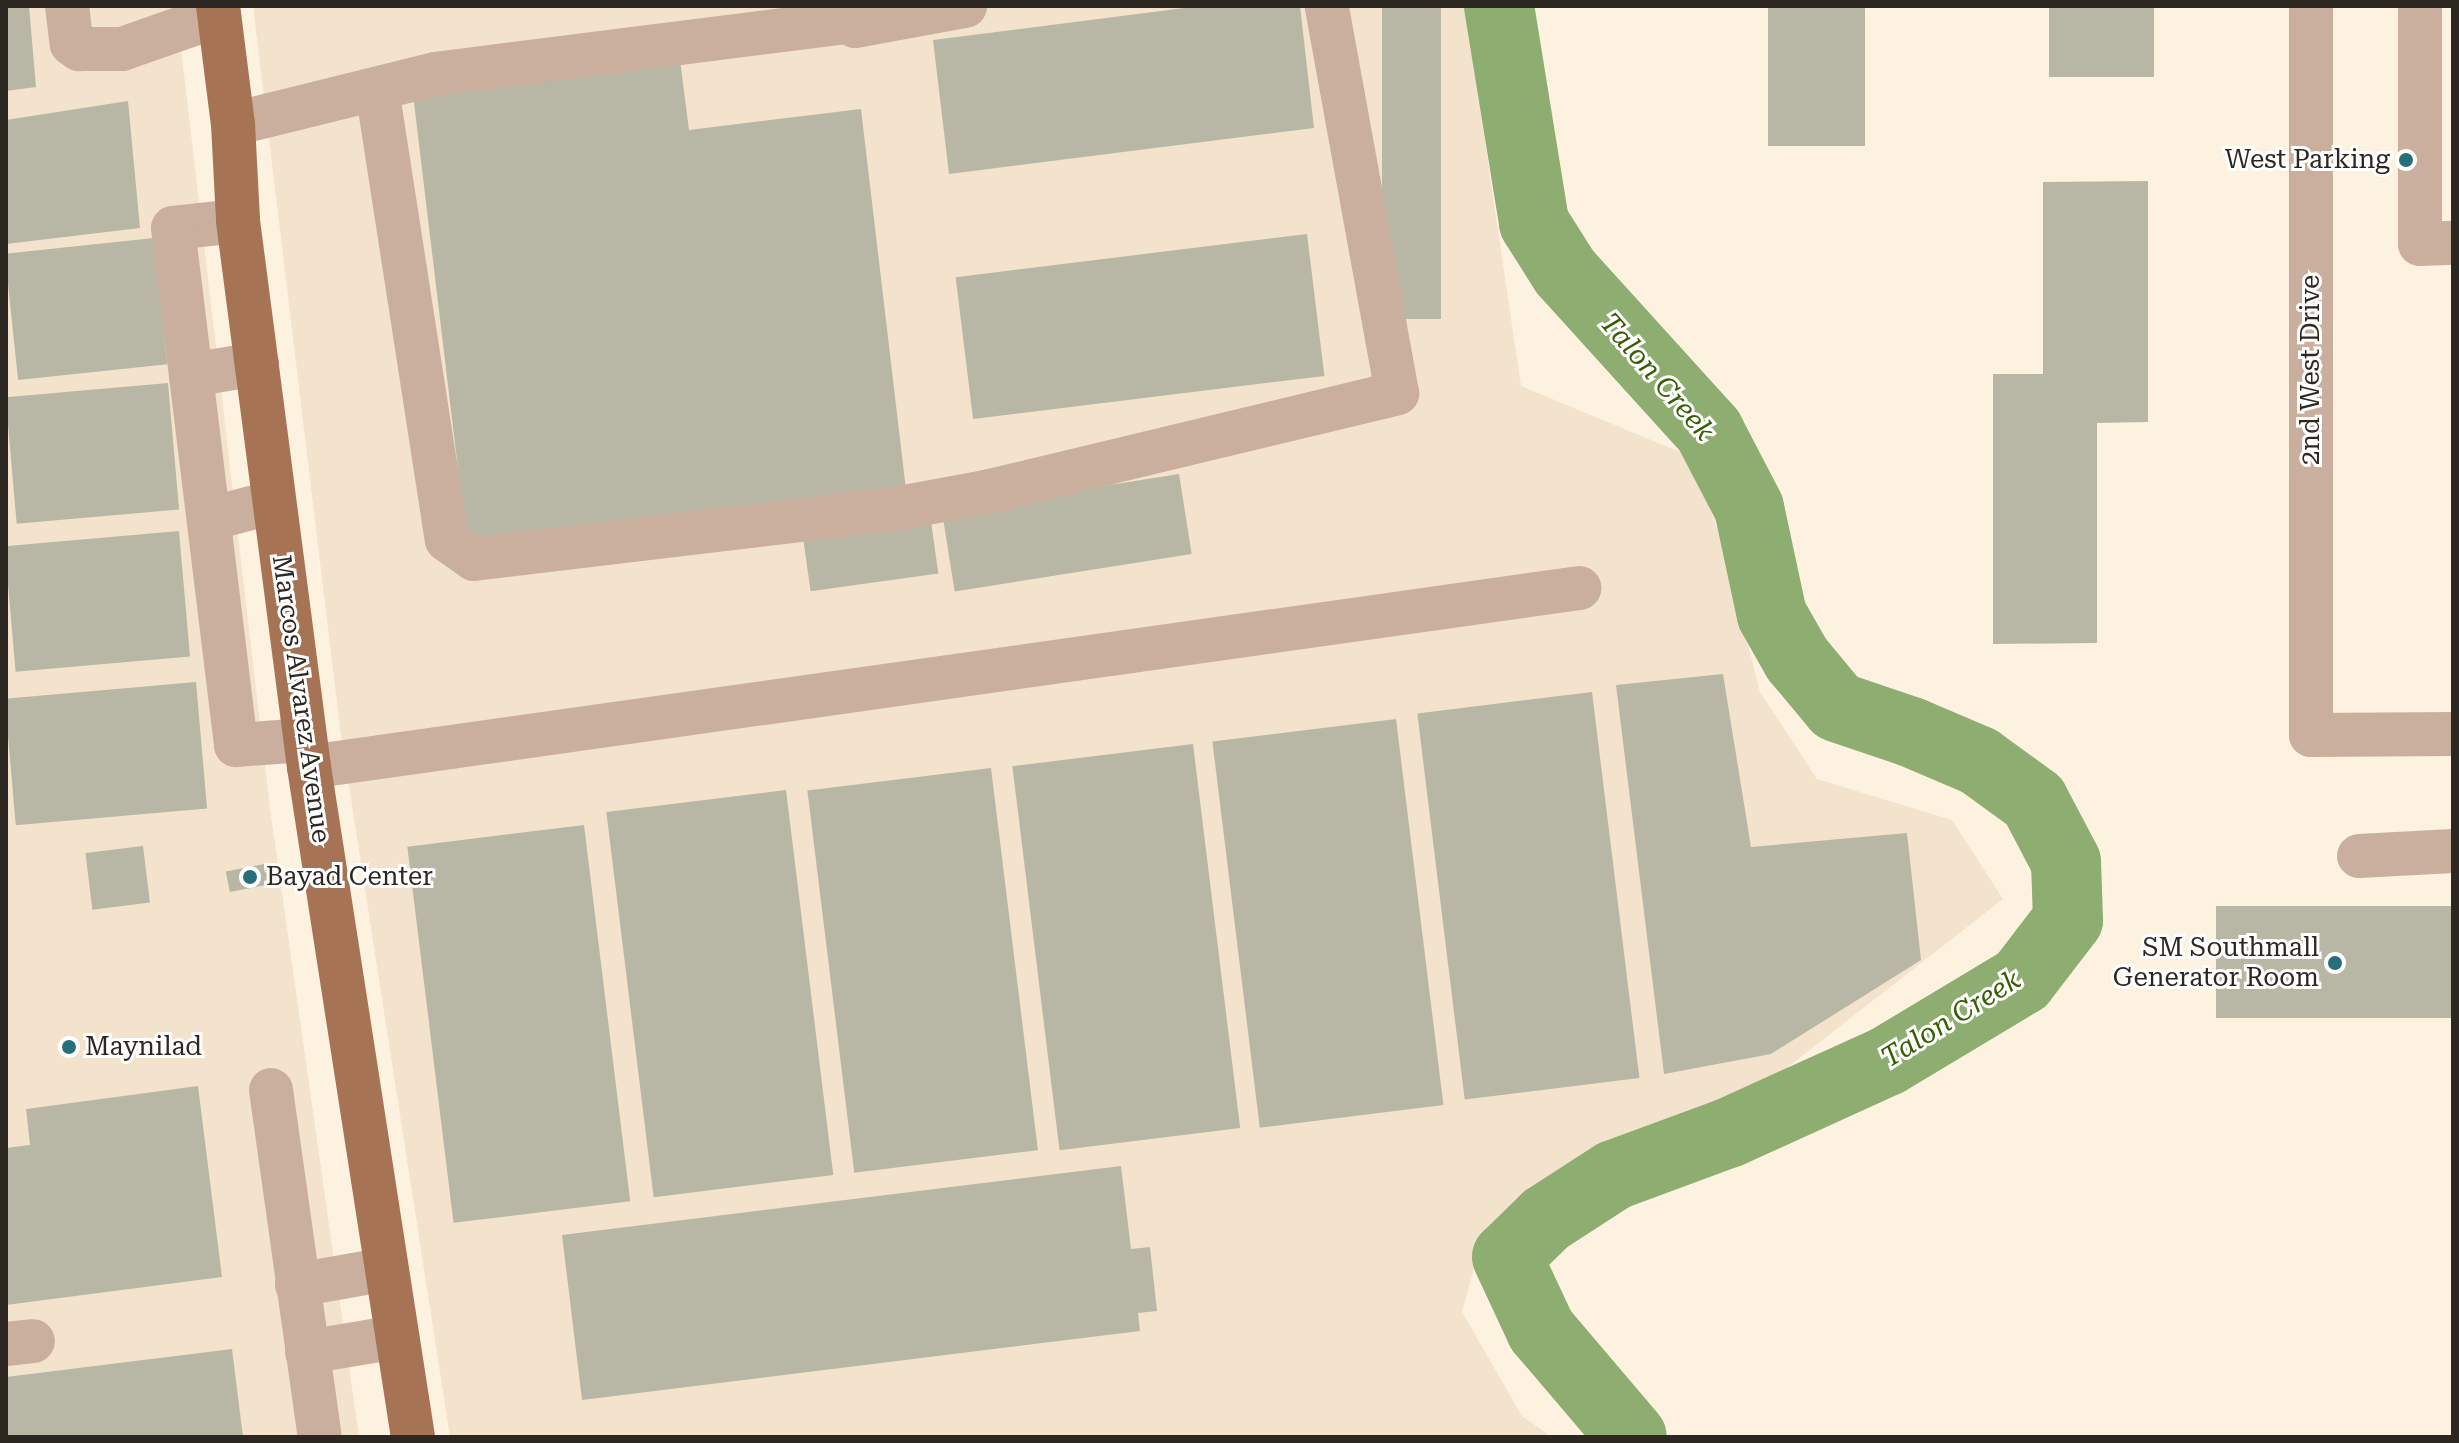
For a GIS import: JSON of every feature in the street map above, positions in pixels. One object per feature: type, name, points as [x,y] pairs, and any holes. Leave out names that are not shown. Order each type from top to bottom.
[{"type":"main road","name":"Marcos Alvarez Avenue","points":[[219,10],[233,124],[238,221],[307,754],[413,1437]]},
{"type":"street","points":[[67,6],[72,44],[79,49],[122,49],[148,21],[219,10]]},
{"type":"street","points":[[233,124],[435,74],[849,22],[855,26],[965,6]]},
{"type":"street","points":[[377,89],[447,540],[474,559],[894,509],[986,492],[1397,393],[1327,6]]},
{"type":"street","name":"2nd West Drive","points":[[2311,6],[2311,735],[2453,734]]},
{"type":"street","points":[[2420,6],[2420,244],[2453,243]]},
{"type":"street","points":[[238,221],[173,228],[236,745],[307,754],[1579,588]]},
{"type":"street","points":[[191,375],[257,364]]},
{"type":"street","points":[[209,519],[274,502]]},
{"type":"street","points":[[2359,856],[2453,851]]},
{"type":"street","points":[[271,1090],[320,1437]]},
{"type":"street","points":[[297,1285],[387,1269]]},
{"type":"street","points":[[307,1352],[397,1337]]},
{"type":"shaded area","points":[[6,6],[176,6],[270,808],[359,1437],[6,1437]]},
{"type":"shaded area","points":[[253,6],[1465,6],[1521,386],[1692,457],[1722,542],[1760,692],[1817,779],[1952,820],[2003,899],[1761,1088],[1484,1232],[1462,1312],[1522,1416],[1552,1437],[450,1437],[340,728]]},
{"type":"building","points":[[6,6],[29,6],[36,87],[6,91]]},
{"type":"building","points":[[1200,6],[1300,6],[1314,128],[949,174],[933,40]]},
{"type":"building","points":[[1382,6],[1441,6],[1441,319],[1382,319]]},
{"type":"building","points":[[1768,6],[1865,6],[1865,146],[1768,146]]},
{"type":"building","points":[[2049,6],[2154,6],[2154,77],[2049,77]]},
{"type":"building","points":[[679,52],[689,130],[861,109],[907,498],[468,552],[412,86]]},
{"type":"building","points":[[128,101],[140,228],[6,244],[6,120]]},
{"type":"building","points":[[2148,181],[2148,422],[2097,423],[2097,643],[1993,644],[1993,374],[2043,374],[2043,182]]},
{"type":"building","points":[[1307,234],[1324,376],[973,419],[956,277]]},
{"type":"building","points":[[154,238],[167,364],[18,380],[6,254]]},
{"type":"building","points":[[168,383],[179,510],[17,524],[6,397]]},
{"type":"building","points":[[1179,474],[1192,554],[955,592],[942,512]]},
{"type":"building","points":[[930,514],[938,573],[811,591],[802,532]]},
{"type":"building","points":[[179,531],[190,657],[16,672],[6,546]]},
{"type":"building","points":[[1723,674],[1751,847],[1907,833],[1921,960],[1771,1054],[1664,1074],[1616,685]]},
{"type":"building","points":[[196,682],[207,809],[16,825],[6,699]]},
{"type":"building","points":[[1592,692],[1639,1078],[1465,1100],[1417,713]]},
{"type":"building","points":[[1396,719],[1443,1105],[1260,1128],[1212,742]]},
{"type":"building","points":[[1193,744],[1240,1128],[1060,1150],[1012,766]]},
{"type":"building","points":[[991,768],[1038,1150],[854,1173],[807,791]]},
{"type":"building","points":[[786,790],[833,1175],[654,1197],[606,812]]},
{"type":"building","points":[[584,825],[630,1201],[454,1223],[407,847]]},
{"type":"building","points":[[143,846],[150,903],[92,910],[85,853]]},
{"type":"building","name":"Bayad Center","points":[[269,863],[273,884],[230,892],[226,871]]},
{"type":"building","name":"SM Southmall Generator Room","points":[[2216,906],[2453,906],[2453,1018],[2216,1018]]},
{"type":"building","points":[[198,1086],[222,1277],[6,1305],[6,1148],[30,1145],[26,1109]]},
{"type":"building","points":[[1121,1166],[1131,1249],[1150,1247],[1157,1311],[1138,1313],[1140,1331],[582,1400],[562,1235]]},
{"type":"building","points":[[232,1349],[243,1437],[6,1437],[6,1377]]},
{"type":"waterway","name":"Talon Creek","points":[[1499,6],[1534,223],[1565,272],[1709,431],[1749,508],[1772,615],[1797,659],[1837,707],[1911,732],[1979,761],[2034,801],[2066,862],[2068,920],[2022,980],[1887,1061],[1728,1133],[1614,1175],[1546,1219],[1507,1257],[1541,1330],[1632,1437]]},
{"type":"place","name":"West Parking","points":[[2406,160]]},
{"type":"place","name":"Bayad Center","points":[[250,877]]},
{"type":"place","name":"SM Southmall Generator Room","points":[[2335,963]]},
{"type":"place","name":"Maynilad","points":[[69,1047]]}]
